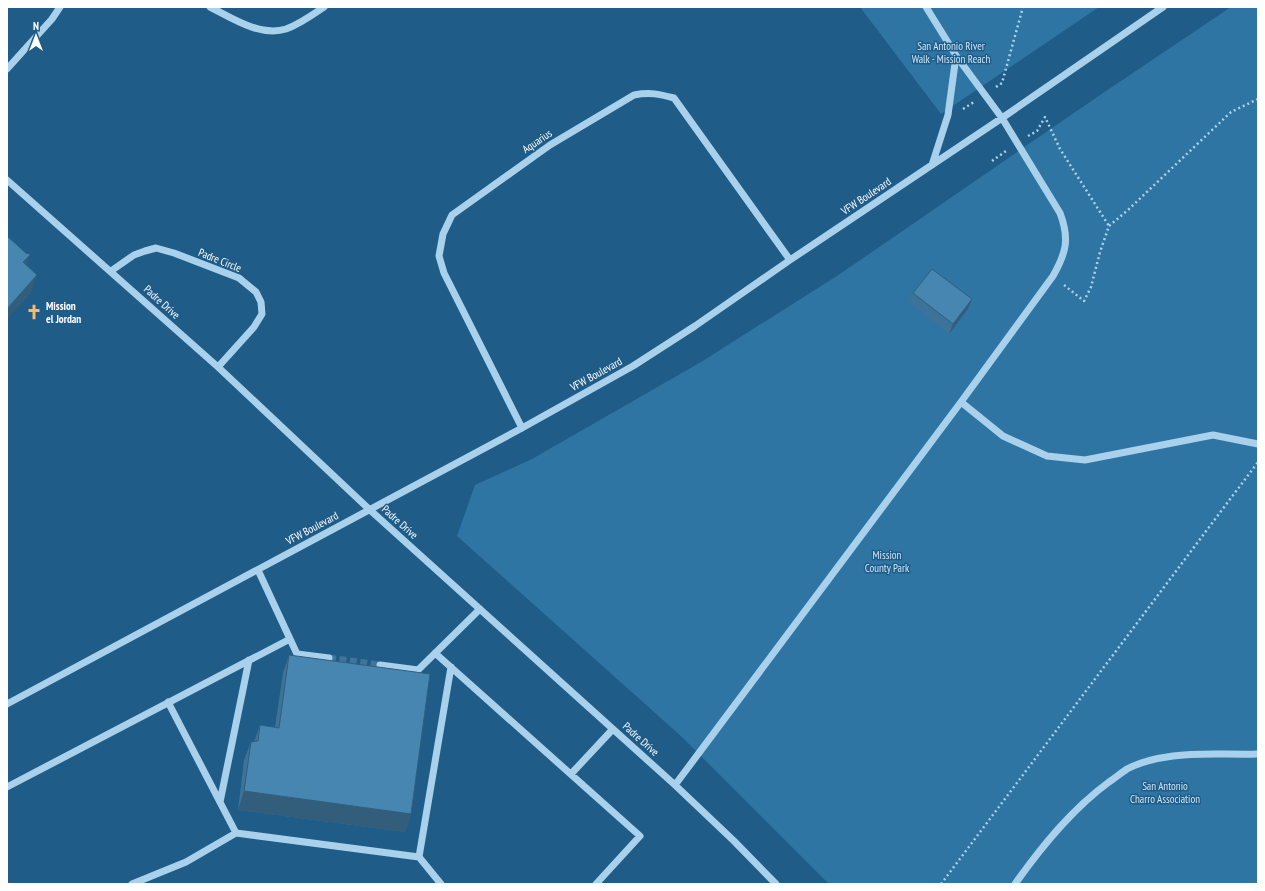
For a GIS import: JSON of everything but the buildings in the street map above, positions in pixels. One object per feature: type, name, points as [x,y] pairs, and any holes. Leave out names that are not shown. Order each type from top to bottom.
[{"type":"street","points":[[7,69],[60,7]]},
{"type":"street","points":[[210,7],[251,27],[274,31],[286,29],[303,21],[324,7]]},
{"type":"street","points":[[675,785],[961,402],[1053,276],[1060,264],[1066,238],[1060,213],[1002,118],[956,56],[926,7]]},
{"type":"street","name":"VFW Boulevard","points":[[7,704],[522,428],[633,366],[695,326],[1163,7]]},
{"type":"street","points":[[932,165],[948,116],[956,56]]},
{"type":"street","name":"Aquarius","points":[[522,428],[444,273],[439,256],[443,234],[452,215],[550,144],[634,95],[657,93],[674,98],[692,121],[790,260]]},
{"type":"street","name":"Padre Drive","points":[[7,180],[111,271],[218,368],[370,510],[675,785],[734,841],[776,884]]},
{"type":"street","name":"Padre Circle","points":[[111,271],[134,255],[156,248],[174,253],[239,278],[256,292],[261,302],[262,314],[254,327],[218,368]]},
{"type":"street","points":[[961,402],[1003,436],[1047,456],[1085,460],[1213,435],[1258,444]]},
{"type":"street","points":[[258,570],[297,654],[329,658]]},
{"type":"street","points":[[380,665],[418,670],[480,609]]},
{"type":"street","points":[[7,787],[290,639]]},
{"type":"street","points":[[435,653],[640,836],[596,884]]},
{"type":"street","points":[[220,802],[249,660]]},
{"type":"street","points":[[419,858],[451,667]]},
{"type":"street","points":[[168,702],[236,833]]},
{"type":"street","points":[[571,774],[613,729]]},
{"type":"street","points":[[1016,884],[1069,816],[1100,788],[1127,769],[1148,761],[1196,753],[1258,754]]},
{"type":"street","points":[[132,884],[186,862],[236,833],[419,858],[441,884]]},
{"type":"path","points":[[1002,83],[1023,7]]},
{"type":"path","points":[[1053,276],[1084,301],[1092,287],[1100,252],[1109,226],[1129,209],[1231,112],[1258,99]]},
{"type":"path","points":[[1037,131],[1044,116],[1060,149],[1109,226]]},
{"type":"path","points":[[941,884],[1258,462]]},
{"type":"green space","name":"San Antonio River Walk - Mission Reach","points":[[860,7],[1099,7],[941,114]]},
{"type":"green space","name":"Mission County Park","points":[[1231,7],[1258,7],[1258,884],[829,884],[682,737],[457,536],[475,485],[532,459],[701,362],[840,274]]},
{"type":"tunnel","points":[[329,658],[380,665]]},
{"type":"place","name":"Mission el Jordan","points":[[34,312]]},
{"type":"park label","name":"San Antonio Charro Association","points":[[1165,792]]}]
